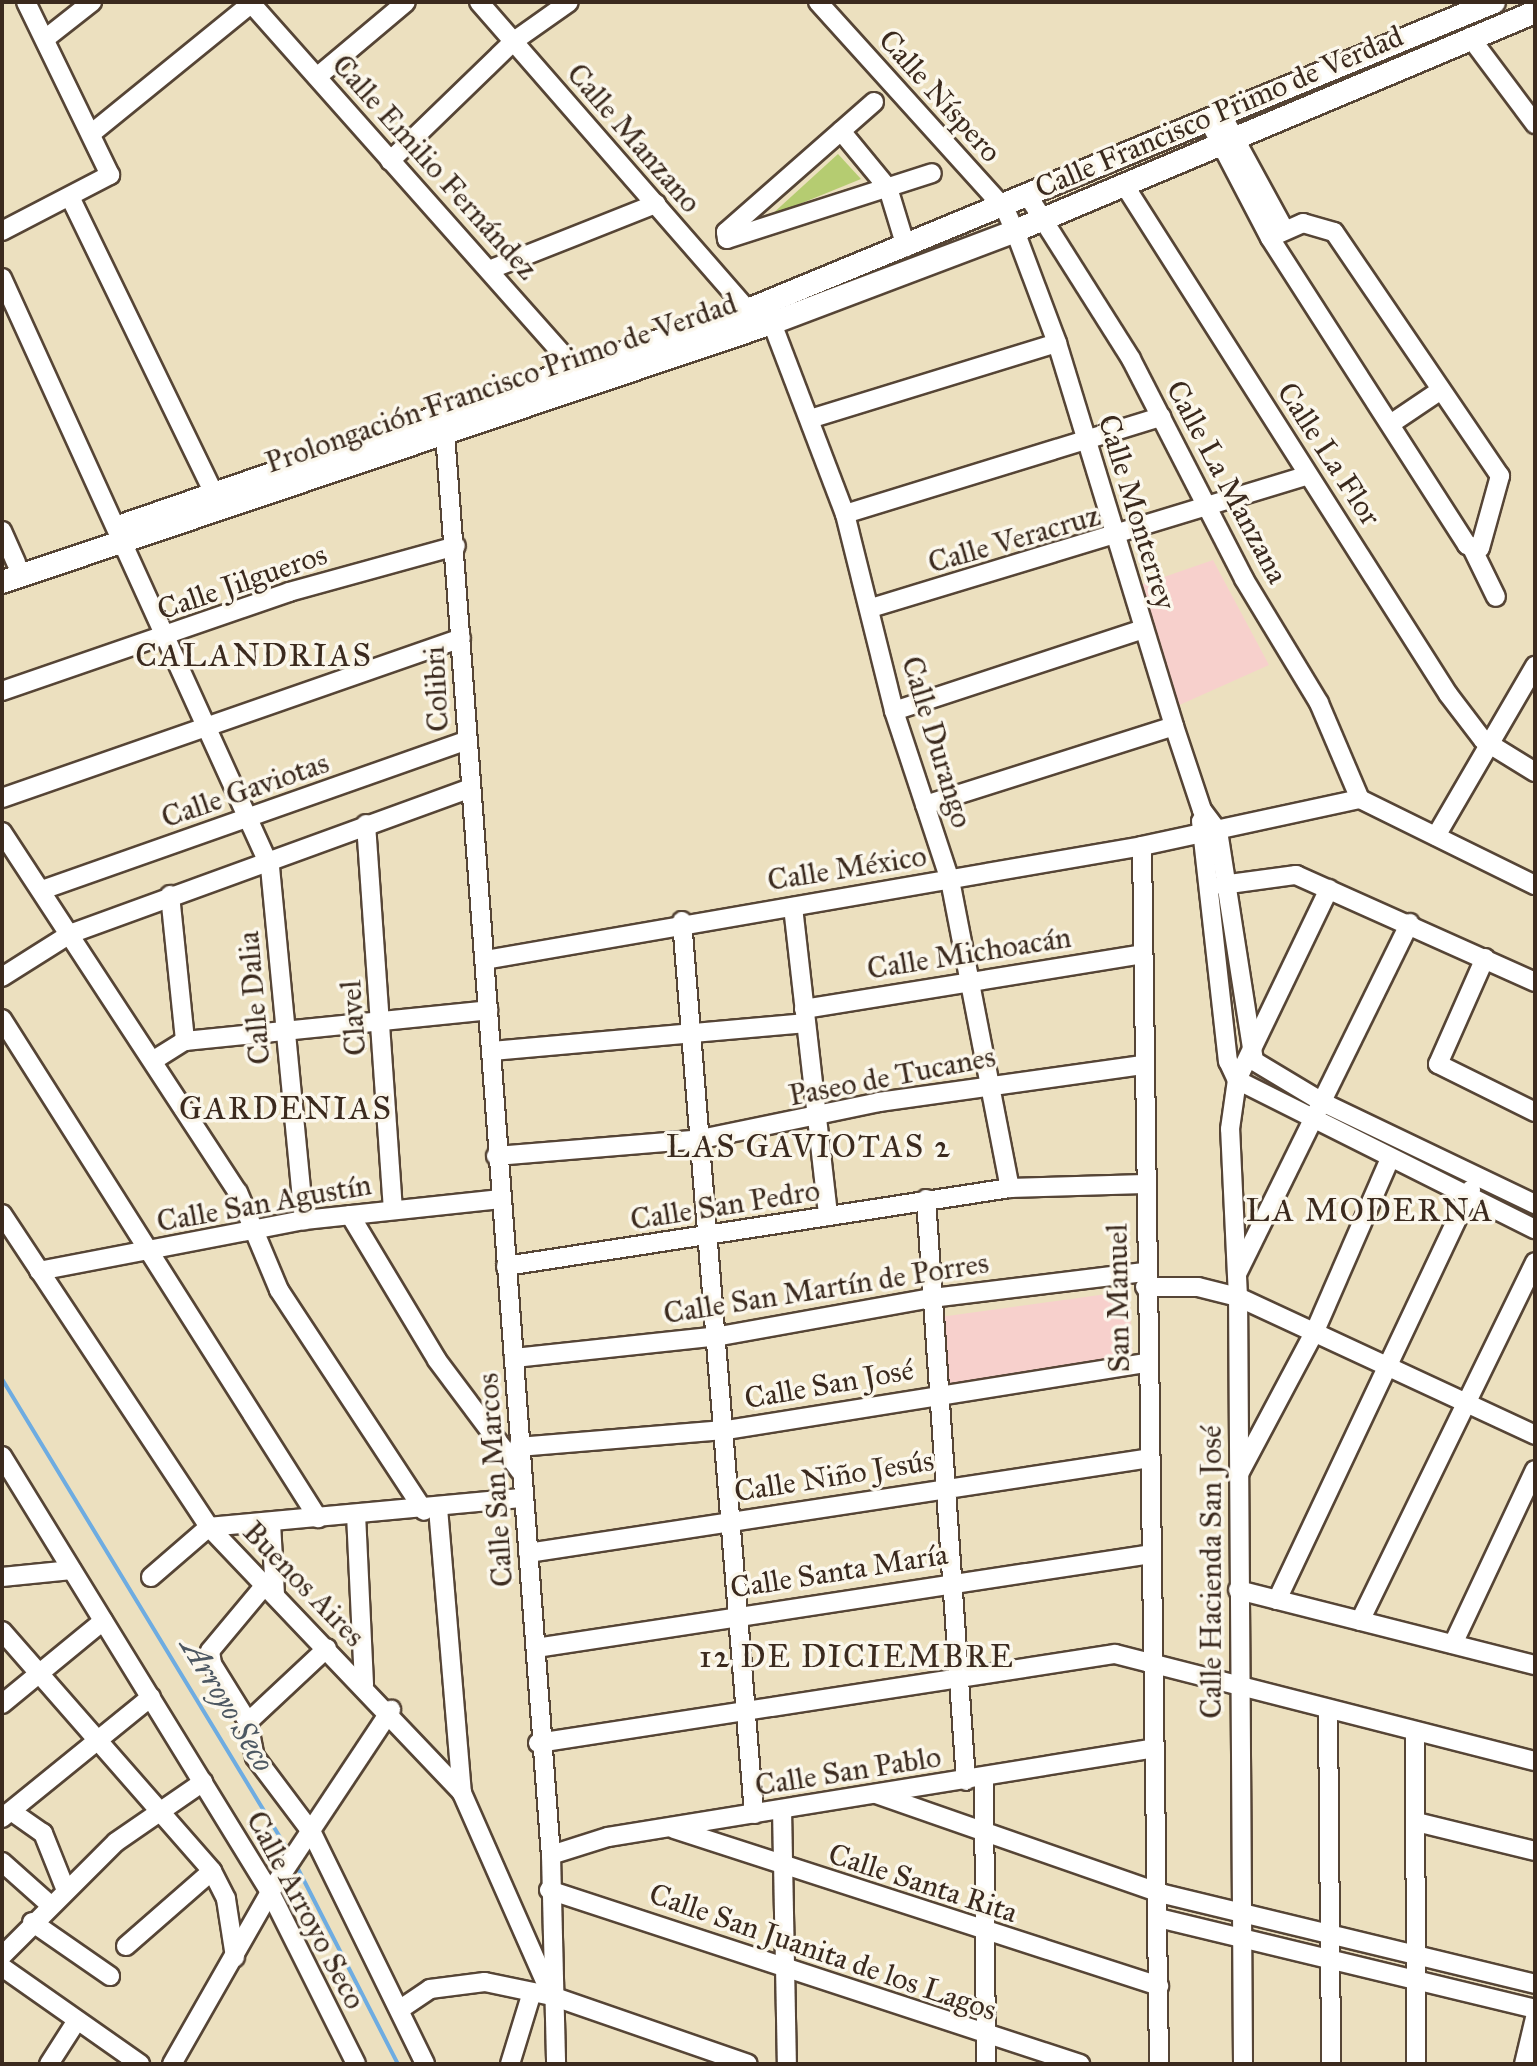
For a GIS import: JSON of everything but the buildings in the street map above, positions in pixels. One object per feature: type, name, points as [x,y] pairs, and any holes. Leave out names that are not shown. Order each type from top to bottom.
[{"type":"main road","name":"Calle Francisco Primo de Verdad","points":[[1005,209],[1494,2]]},
{"type":"main road","name":"Calle Francisco Primo de Verdad","points":[[1015,231],[1535,12]]},
{"type":"main road","name":"Prolongación Francisco Primo de Verdad","points":[[9,565],[117,535],[445,425],[577,370],[748,310],[1005,209]]},
{"type":"main road","name":"Prolongación Francisco Primo de Verdad","points":[[2,582],[214,493],[772,323],[1015,231]]},
{"type":"street","points":[[2,231],[71,199],[110,175],[26,2]]},
{"type":"street","points":[[45,39],[92,2]]},
{"type":"street","points":[[317,77],[406,2]]},
{"type":"street","name":"Calle Manzano","points":[[479,2],[748,310]]},
{"type":"street","points":[[390,161],[514,41],[569,2]]},
{"type":"street","name":"Calle Níspero","points":[[818,2],[1005,209],[1015,231]]},
{"type":"street","points":[[92,133],[252,3]]},
{"type":"street","name":"Calle Emilio Fernández","points":[[252,3],[577,370]]},
{"type":"street","points":[[1470,37],[1535,124]]},
{"type":"street","points":[[874,102],[726,232],[727,239],[932,173]]},
{"type":"street","points":[[1216,120],[1277,234],[1473,550],[1496,597]]},
{"type":"street","points":[[841,131],[888,188],[906,247]]},
{"type":"street","name":"Calle La Flor","points":[[1125,186],[1448,694],[1493,747],[1535,772]]},
{"type":"street","points":[[71,199],[214,493]]},
{"type":"street","name":"Calle La Manzana","points":[[1030,199],[1161,417],[1206,506],[1319,703],[1360,799]]},
{"type":"street","points":[[489,270],[656,204]]},
{"type":"street","points":[[1277,234],[1315,221],[1334,232],[1502,486],[1483,544],[1473,550]]},
{"type":"street","name":"Calle Monterrey","points":[[1015,231],[1057,343],[1085,443],[1119,538],[1144,629],[1202,810],[1218,831]]},
{"type":"street","name":"Calle Dalia","points":[[2,278],[270,867],[304,1220]]},
{"type":"street","name":"Calle Durango","points":[[772,323],[813,418],[845,514],[871,608],[894,711],[950,880],[993,1084],[1010,1188]]},
{"type":"street","points":[[813,418],[1057,343]]},
{"type":"street","points":[[1392,423],[1441,390]]},
{"type":"street","points":[[845,514],[1085,443],[1161,417]]},
{"type":"street","name":"Colibri","points":[[445,425],[456,546],[469,789],[485,960]]},
{"type":"street","name":"Calle Veracruz","points":[[871,608],[1119,538],[1206,506],[1308,475]]},
{"type":"street","points":[[2,531],[9,565]]},
{"type":"street","name":"Calle Jilgueros","points":[[2,691],[167,638],[289,592],[456,546]]},
{"type":"street","points":[[894,711],[1144,629]]},
{"type":"street","points":[[2,798],[461,638]]},
{"type":"street","points":[[1436,836],[1493,747],[1535,668]]},
{"type":"street","points":[[925,805],[1174,726]]},
{"type":"street","name":"Calle Gaviotas","points":[[42,890],[466,741]]},
{"type":"street","points":[[2,977],[70,934],[170,895],[270,867],[366,824],[469,789]]},
{"type":"street","points":[[1360,799],[1535,885]]},
{"type":"street","name":"Calle México","points":[[485,960],[682,921],[793,907],[1142,846],[1360,799]]},
{"type":"street","name":"Calle Monterrey","points":[[1199,834],[1202,810]]},
{"type":"street","name":"Clavel","points":[[366,824],[393,1209]]},
{"type":"street","points":[[1218,831],[1231,882],[1250,1054],[1264,1072],[1535,1204]]},
{"type":"street","points":[[2,832],[154,1060],[255,1229],[279,1290],[431,1510],[462,1793]]},
{"type":"street","name":"Calle Hacienda San José","points":[[1199,834],[1210,889],[1228,1061],[1237,1080]]},
{"type":"street","name":"San Manuel","points":[[1142,846],[1145,1280],[1160,1893],[1159,2064]]},
{"type":"street","points":[[1210,889],[1280,872],[1410,923],[1535,982]]},
{"type":"street","name":"Calle Hacienda San José","points":[[1243,2064],[1238,1688],[1238,1297],[1230,1129],[1237,1080],[1329,889]]},
{"type":"street","points":[[170,895],[185,1041]]},
{"type":"street","points":[[793,907],[828,1216]]},
{"type":"street","points":[[682,921],[695,1031],[708,1239],[720,1336],[743,1615],[754,1814]]},
{"type":"street","points":[[1237,1274],[1324,1103],[1410,923]]},
{"type":"street","name":"Calle Michoacán","points":[[492,1051],[695,1031],[804,1016],[972,978],[1143,954]]},
{"type":"street","points":[[1485,958],[1438,1064],[1535,1112]]},
{"type":"street","name":"Calle San Marcos","points":[[485,960],[499,1199],[536,1648],[538,1743],[551,1855],[551,2041]]},
{"type":"street","points":[[154,1060],[185,1041],[488,1010]]},
{"type":"street","points":[[2,1019],[152,1251],[318,1518]]},
{"type":"street","name":"Paseo de Tucanes","points":[[496,1156],[701,1139],[993,1084],[1142,1065]]},
{"type":"street","points":[[1237,1080],[1389,1161],[1535,1229]]},
{"type":"street","points":[[1239,1475],[1315,1331],[1389,1161]]},
{"type":"street","points":[[1277,1600],[1392,1367],[1477,1175]]},
{"type":"street","name":"Calle San Pedro","points":[[506,1266],[708,1239],[926,1199],[1010,1188],[1144,1184]]},
{"type":"street","name":"Calle San Agustín","points":[[39,1271],[304,1220],[499,1199]]},
{"type":"street","points":[[926,1199],[936,1394],[953,1581],[958,1683],[984,1832],[986,2064]]},
{"type":"street","name":"Buenos Aires","points":[[2,1214],[209,1527],[391,1710],[462,1793],[552,1996]]},
{"type":"street","points":[[350,1215],[437,1360],[520,1471]]},
{"type":"street","points":[[1360,1621],[1469,1403],[1535,1262]]},
{"type":"street","name":"Calle San Martín de Porres","points":[[514,1358],[720,1336],[932,1298],[1145,1280],[1198,1287],[1238,1297],[1535,1435]]},
{"type":"street","name":"Calle San José","points":[[518,1447],[727,1430],[936,1394],[1147,1363]]},
{"type":"street","name":"Calle Niño Jesús","points":[[528,1553],[1150,1458]]},
{"type":"street","name":"Calle Arroyo Seco","points":[[5,1466],[203,1782],[273,1887],[356,2064]]},
{"type":"street","points":[[1453,1644],[1531,1489],[1535,1470]]},
{"type":"street","points":[[151,1577],[209,1527],[431,1510],[523,1498]]},
{"type":"street","points":[[356,1514],[364,1685]]},
{"type":"street","points":[[270,1590],[271,1523]]},
{"type":"street","name":"Calle Santa María","points":[[536,1648],[953,1581],[1151,1554]]},
{"type":"street","points":[[2,1577],[72,1570]]},
{"type":"street","name":"Calle Arroyo Seco","points":[[270,1590],[210,1651],[248,1722],[255,1757],[308,1840],[402,2008],[425,2064]]},
{"type":"street","points":[[1238,1590],[1535,1665]]},
{"type":"street","points":[[2,1704],[103,1621]]},
{"type":"street","points":[[2,1631],[212,1871],[226,1899],[235,1957]]},
{"type":"street","points":[[248,1722],[327,1648]]},
{"type":"street","points":[[538,1743],[958,1683],[1093,1656],[1155,1661],[1238,1688],[1535,1761]]},
{"type":"street","points":[[65,1888],[43,1833],[7,1815],[151,1697]]},
{"type":"street","points":[[1328,1709],[1333,1936],[1331,2064]]},
{"type":"street","points":[[172,2064],[273,1887],[308,1840],[391,1710]]},
{"type":"street","points":[[1415,1731],[1416,2064]]},
{"type":"street","name":"Calle San Pablo","points":[[551,1855],[671,1828],[1155,1748]]},
{"type":"street","points":[[2,1956],[65,1888],[159,1810],[203,1782]]},
{"type":"street","points":[[876,1794],[1160,1893],[1535,1984]]},
{"type":"street","points":[[782,1809],[787,2064]]},
{"type":"street","points":[[1416,1822],[1535,1851]]},
{"type":"street","name":"Calle Santa Rita","points":[[671,1828],[985,1934],[1159,1986]]},
{"type":"street","points":[[2,1862],[48,1903]]},
{"type":"street","points":[[126,1946],[212,1871]]},
{"type":"street","name":"Calle San Juanita de los Lagos","points":[[549,1890],[785,1966],[986,2038],[1080,2064]]},
{"type":"street","points":[[1159,1918],[1535,2009]]},
{"type":"street","points":[[32,1922],[110,1976]]},
{"type":"street","points":[[2,1967],[76,2022],[140,2064]]},
{"type":"street","points":[[402,2008],[430,1989],[485,1982],[552,1996],[748,2064]]},
{"type":"street","points":[[510,2064],[532,1992]]},
{"type":"street","points":[[1524,2064],[1535,2018]]},
{"type":"street","points":[[49,2064],[76,2022]]},
{"type":"street","points":[[543,2064],[551,2041]]},
{"type":"street","points":[[551,2041],[556,2064]]},
{"type":"shaded area","points":[[1213,560],[1269,665],[1175,707],[1135,587]]},
{"type":"shaded area","points":[[1129,1291],[1133,1363],[947,1391],[940,1317]]},
{"type":"green space","points":[[838,154],[861,179],[770,216]]},
{"type":"waterway","name":"Arroyo Seco","points":[[2,1379],[289,1852]]},
{"type":"waterway","name":"Arroyo Seco","points":[[295,1863],[398,2064]]},
{"type":"district","name":"CALANDRIAS","points":[[254,656]]},
{"type":"district","name":"GARDENIAS","points":[[286,1109]]},
{"type":"district","name":"LAS GAVIOTAS 2","points":[[809,1147]]},
{"type":"district","name":"LA MODERNA","points":[[1370,1211]]},
{"type":"district","name":"12 DE DICIEMBRE","points":[[857,1657]]}]
